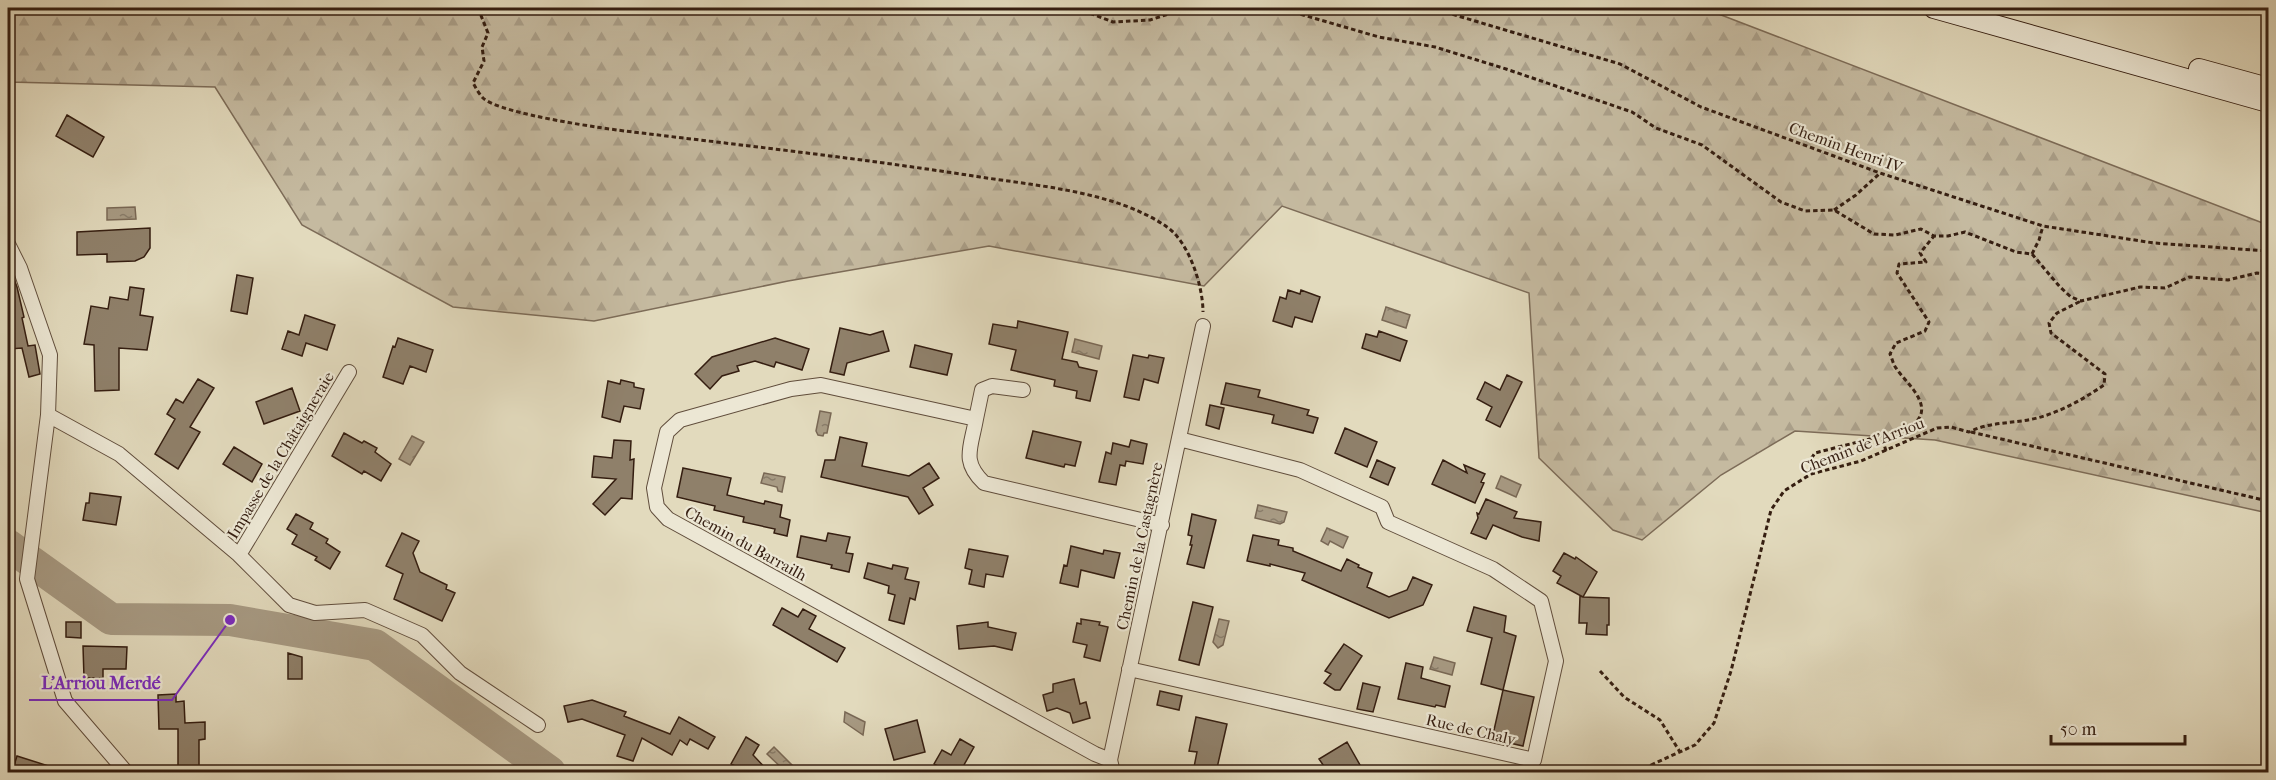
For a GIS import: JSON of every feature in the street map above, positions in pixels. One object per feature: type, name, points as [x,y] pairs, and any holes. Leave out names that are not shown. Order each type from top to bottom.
[{"type":"main road","points":[[1934,8],[2268,102]]},
{"type":"main road","points":[[1979,8],[2268,88]]},
{"type":"street","points":[[8,244],[14,268],[50,355],[48,415],[27,579],[65,701],[126,772]]},
{"type":"street","name":"Chemin de la Castagnère","points":[[1112,766],[1129,669],[1162,525],[1203,326]]},
{"type":"street","name":"Impasse de la Châtaigneraie","points":[[239,555],[349,372]]},
{"type":"street","name":"Chemin du Barrailh","points":[[976,419],[821,385],[791,389],[680,420],[667,432],[654,488],[657,507],[668,519],[1095,754],[1112,766]]},
{"type":"street","points":[[1023,390],[992,386],[982,390],[969,458],[972,471],[984,483],[1162,525]]},
{"type":"street","name":"Impasse de la Châtaigneraie","points":[[48,415],[118,454],[239,555],[289,605],[315,613],[365,610],[422,635],[460,673],[537,725]]},
{"type":"street","name":"Rue de Chaly","points":[[1129,669],[1534,760],[1556,661],[1541,602],[1493,569],[1388,522],[1382,507],[1300,470],[1179,439]]},
{"type":"path","points":[[478,8],[488,33],[482,47],[484,61],[473,83],[484,99],[507,108],[582,126],[897,164],[1049,187],[1129,206],[1169,228],[1189,251],[1203,301],[1203,326]]},
{"type":"path","points":[[1076,8],[1113,22],[1150,20],[1187,8]]},
{"type":"path","points":[[1279,8],[1379,37],[1435,47],[1632,112],[1656,128],[1702,145],[1781,202],[1805,211],[1834,210],[1856,195],[1880,173]]},
{"type":"path","name":"Chemin Henri IV","points":[[1431,8],[1620,64],[1701,107],[1880,173],[2043,226],[2154,243],[2268,250]]},
{"type":"path","points":[[1834,210],[1874,234],[1895,235],[1921,229],[1934,236],[1965,232],[2016,252],[2032,254],[2060,287],[2071,297],[2081,301],[2140,287],[2165,288],[2189,277],[2228,279],[2257,273],[2268,274]]},
{"type":"path","points":[[2032,254],[2043,226]]},
{"type":"path","points":[[1812,474],[1811,459],[1815,453],[1885,435],[1915,423],[1920,416],[1921,407],[1917,393],[1895,367],[1890,354],[1896,343],[1926,331],[1929,322],[1897,273],[1899,264],[1926,262],[1920,253],[1934,236]]},
{"type":"path","name":"Chemin de l'Arriou","points":[[1648,772],[1651,765],[1695,745],[1714,723],[1731,671],[1771,510],[1784,491],[1812,474],[1861,461],[1937,428],[1951,427],[1969,432],[1983,425],[2038,418],[2085,398],[2104,385],[2104,374],[2051,333],[2049,322],[2057,313],[2081,301]]},
{"type":"path","points":[[1969,432],[2268,501]]},
{"type":"path","points":[[1885,435],[1883,441],[1886,451]]},
{"type":"path","points":[[1600,671],[1624,697],[1660,720],[1680,752]]},
{"type":"green space","points":[[8,8],[1703,8],[2268,225],[2268,513],[1935,440],[1795,431],[1721,475],[1642,540],[1613,530],[1539,458],[1529,293],[1282,206],[1204,286],[989,246],[788,281],[594,321],[453,307],[302,225],[215,87],[8,82]]},
{"type":"water","points":[[135,207],[136,219],[107,220],[107,208]]},
{"type":"water","points":[[1386,307],[1410,315],[1406,328],[1382,320]]},
{"type":"water","points":[[1075,339],[1102,346],[1099,359],[1072,352]]},
{"type":"water","points":[[820,411],[831,413],[827,433],[823,436],[818,435],[816,431]]},
{"type":"water","points":[[412,436],[424,442],[410,465],[399,459]]},
{"type":"water","points":[[764,473],[785,477],[782,492],[778,491],[777,487],[761,483]]},
{"type":"water","points":[[1501,476],[1521,485],[1516,497],[1496,488]]},
{"type":"water","points":[[1258,505],[1287,512],[1284,522],[1280,524],[1255,518]]},
{"type":"water","points":[[1327,528],[1348,537],[1343,548],[1330,541],[1328,545],[1321,541]]},
{"type":"water","points":[[1219,619],[1229,621],[1223,645],[1218,648],[1213,642]]},
{"type":"water","points":[[1434,657],[1455,663],[1452,675],[1430,669]]},
{"type":"water","points":[[845,712],[865,722],[863,735],[844,722]]},
{"type":"water","points":[[774,747],[793,766],[786,772],[767,754]]},
{"type":"building","points":[[67,115],[104,137],[93,157],[56,136]]},
{"type":"building","points":[[150,228],[150,248],[144,257],[135,261],[107,262],[107,254],[77,255],[77,232]]},
{"type":"building","points":[[8,271],[11,271],[17,287],[28,346],[35,345],[40,374],[29,377],[22,348],[9,349]]},
{"type":"building","points":[[237,275],[253,278],[247,314],[231,311]]},
{"type":"building","points":[[130,287],[144,289],[140,315],[153,317],[147,350],[119,348],[119,390],[95,391],[94,345],[84,344],[91,306],[108,309],[110,297],[128,300]]},
{"type":"building","points":[[1288,290],[1300,294],[1301,290],[1320,297],[1312,322],[1295,317],[1292,327],[1273,321],[1280,297],[1286,299]]},
{"type":"building","points":[[305,315],[335,325],[327,350],[306,343],[302,356],[282,349],[288,331],[299,335]]},
{"type":"building","points":[[1018,321],[1068,332],[1062,359],[1077,362],[1079,367],[1097,371],[1090,401],[1076,398],[1077,391],[1054,386],[1055,380],[1011,370],[1016,350],[989,344],[993,324],[1017,328]]},
{"type":"building","points":[[840,328],[870,335],[883,331],[889,351],[847,363],[844,375],[830,372]]},
{"type":"building","points":[[1379,331],[1407,341],[1400,361],[1362,348],[1366,334],[1377,337]]},
{"type":"building","points":[[398,338],[433,350],[426,372],[410,366],[403,384],[383,377]]},
{"type":"building","points":[[775,338],[809,349],[802,370],[776,362],[774,367],[755,361],[737,366],[739,371],[722,376],[710,389],[695,374],[712,357]]},
{"type":"building","points":[[915,345],[952,354],[947,375],[910,367]]},
{"type":"building","points":[[1133,355],[1164,358],[1158,383],[1144,379],[1139,400],[1124,397]]},
{"type":"building","points":[[1507,375],[1522,382],[1500,427],[1486,420],[1492,407],[1477,399],[1485,382],[1500,390]]},
{"type":"building","points":[[198,379],[214,388],[190,427],[200,432],[178,469],[155,454],[175,419],[167,414],[176,399],[183,403]]},
{"type":"building","points":[[621,380],[634,383],[634,387],[644,389],[640,409],[624,406],[620,422],[602,417],[608,381],[620,384]]},
{"type":"building","points":[[1226,383],[1260,390],[1258,397],[1309,410],[1307,415],[1318,418],[1313,433],[1272,423],[1274,415],[1221,404]]},
{"type":"building","points":[[292,388],[300,411],[264,424],[256,402]]},
{"type":"building","points":[[1210,405],[1224,408],[1219,429],[1206,425]]},
{"type":"building","points":[[1345,428],[1377,442],[1367,467],[1335,453]]},
{"type":"building","points":[[1033,431],[1081,442],[1075,466],[1065,464],[1064,467],[1026,458]]},
{"type":"building","points":[[344,433],[377,448],[375,452],[391,464],[381,481],[364,471],[362,474],[332,456]]},
{"type":"building","points":[[840,437],[867,443],[862,466],[909,476],[929,463],[939,478],[923,488],[933,505],[919,514],[908,497],[821,477],[825,460],[835,460]]},
{"type":"building","points":[[614,440],[631,441],[630,460],[634,459],[632,499],[621,498],[605,515],[593,504],[616,479],[592,477],[594,456],[612,458]]},
{"type":"building","points":[[1131,440],[1147,444],[1143,464],[1126,461],[1125,466],[1120,465],[1116,485],[1099,482],[1106,452],[1111,454],[1113,443],[1129,447]]},
{"type":"building","points":[[234,447],[262,464],[252,482],[223,464]]},
{"type":"building","points":[[1377,460],[1395,468],[1388,485],[1370,477]]},
{"type":"building","points":[[1443,460],[1467,473],[1464,465],[1485,474],[1481,482],[1484,483],[1475,503],[1432,484]]},
{"type":"building","points":[[683,468],[731,478],[727,495],[764,504],[765,501],[782,505],[780,517],[790,520],[787,536],[774,533],[775,529],[743,522],[744,517],[714,510],[715,506],[677,497]]},
{"type":"building","points":[[90,493],[121,497],[116,525],[83,520]]},
{"type":"building","points":[[1486,499],[1517,512],[1514,518],[1541,522],[1539,541],[1522,537],[1493,525],[1486,539],[1471,533],[1478,518],[1477,513],[1479,514]]},
{"type":"building","points":[[296,514],[313,523],[310,529],[328,539],[326,543],[340,552],[330,569],[315,560],[317,557],[292,544],[297,535],[287,529]]},
{"type":"building","points":[[1192,514],[1216,520],[1204,568],[1187,564],[1192,545],[1190,545],[1192,536],[1188,535]]},
{"type":"building","points":[[402,533],[419,541],[413,553],[420,572],[447,585],[446,589],[455,593],[442,621],[394,599],[403,574],[386,566]]},
{"type":"building","points":[[828,533],[850,537],[846,553],[853,554],[849,572],[831,568],[832,565],[797,557],[801,536],[826,541]]},
{"type":"building","points":[[1253,535],[1279,540],[1278,545],[1293,548],[1293,551],[1341,571],[1347,559],[1372,573],[1367,587],[1389,597],[1407,590],[1413,577],[1432,585],[1423,605],[1389,618],[1302,580],[1305,573],[1247,561]]},
{"type":"building","points":[[1071,546],[1103,554],[1104,550],[1120,553],[1114,578],[1081,570],[1078,587],[1060,583],[1064,565],[1067,566]]},
{"type":"building","points":[[969,549],[1008,556],[1003,577],[986,574],[984,587],[969,584],[972,570],[965,568]]},
{"type":"building","points":[[1564,553],[1575,559],[1576,557],[1597,572],[1583,597],[1557,583],[1561,576],[1553,571]]},
{"type":"building","points":[[868,563],[892,569],[893,565],[908,568],[905,579],[919,582],[915,600],[910,598],[904,624],[889,620],[895,595],[888,593],[889,586],[864,578]]},
{"type":"building","points":[[1580,596],[1609,598],[1607,635],[1586,634],[1587,623],[1579,623]]},
{"type":"building","points":[[1193,602],[1213,607],[1199,665],[1179,660]]},
{"type":"building","points":[[1474,607],[1506,616],[1504,632],[1516,636],[1503,690],[1481,684],[1492,638],[1467,631]]},
{"type":"building","points":[[782,608],[798,617],[803,609],[816,616],[809,629],[845,648],[837,662],[773,625]]},
{"type":"building","points":[[1081,619],[1100,622],[1099,625],[1108,627],[1100,661],[1084,657],[1087,645],[1073,642],[1077,623],[1081,624]]},
{"type":"building","points":[[66,622],[81,622],[81,638],[66,637]]},
{"type":"building","points":[[988,622],[988,627],[1016,633],[1012,650],[994,646],[959,649],[957,626]]},
{"type":"building","points":[[1344,644],[1362,656],[1340,690],[1335,690],[1324,683],[1331,674],[1325,671]]},
{"type":"building","points":[[83,646],[127,647],[126,669],[103,669],[103,678],[84,678]]},
{"type":"building","points":[[288,653],[302,657],[302,679],[288,679]]},
{"type":"building","points":[[1406,663],[1423,667],[1421,678],[1450,686],[1445,707],[1398,699]]},
{"type":"building","points":[[1074,679],[1080,704],[1086,702],[1090,718],[1073,723],[1070,713],[1057,708],[1047,711],[1043,695],[1053,692],[1053,684]]},
{"type":"building","points":[[1363,683],[1380,687],[1373,712],[1357,709]]},
{"type":"building","points":[[1503,690],[1534,697],[1523,746],[1492,739]]},
{"type":"building","points":[[1160,691],[1182,696],[1179,710],[1157,705]]},
{"type":"building","points":[[176,694],[176,702],[184,701],[185,723],[205,722],[205,739],[199,740],[199,772],[178,772],[178,729],[159,729],[158,695]]},
{"type":"building","points":[[592,700],[626,712],[624,716],[670,734],[679,717],[715,737],[708,749],[690,739],[687,745],[680,740],[672,755],[642,738],[633,761],[617,756],[625,735],[582,719],[568,722],[564,706]]},
{"type":"building","points":[[1196,717],[1227,724],[1217,768],[1194,767],[1197,752],[1189,751]]},
{"type":"building","points":[[917,720],[925,752],[894,760],[885,729]]},
{"type":"building","points":[[746,737],[759,745],[753,755],[769,772],[747,772],[731,764]]},
{"type":"building","points":[[960,739],[974,747],[960,772],[949,772],[934,764],[942,750],[951,755]]},
{"type":"building","points":[[1347,742],[1364,772],[1328,772],[1319,759]]},
{"type":"building","points":[[17,756],[58,769],[58,772],[12,772]]},
{"type":"waterway","points":[[8,545],[111,619],[230,620],[375,645],[550,772]]},
{"type":"place","name":"L'Arriou Merdé","points":[[230,620]]}]
